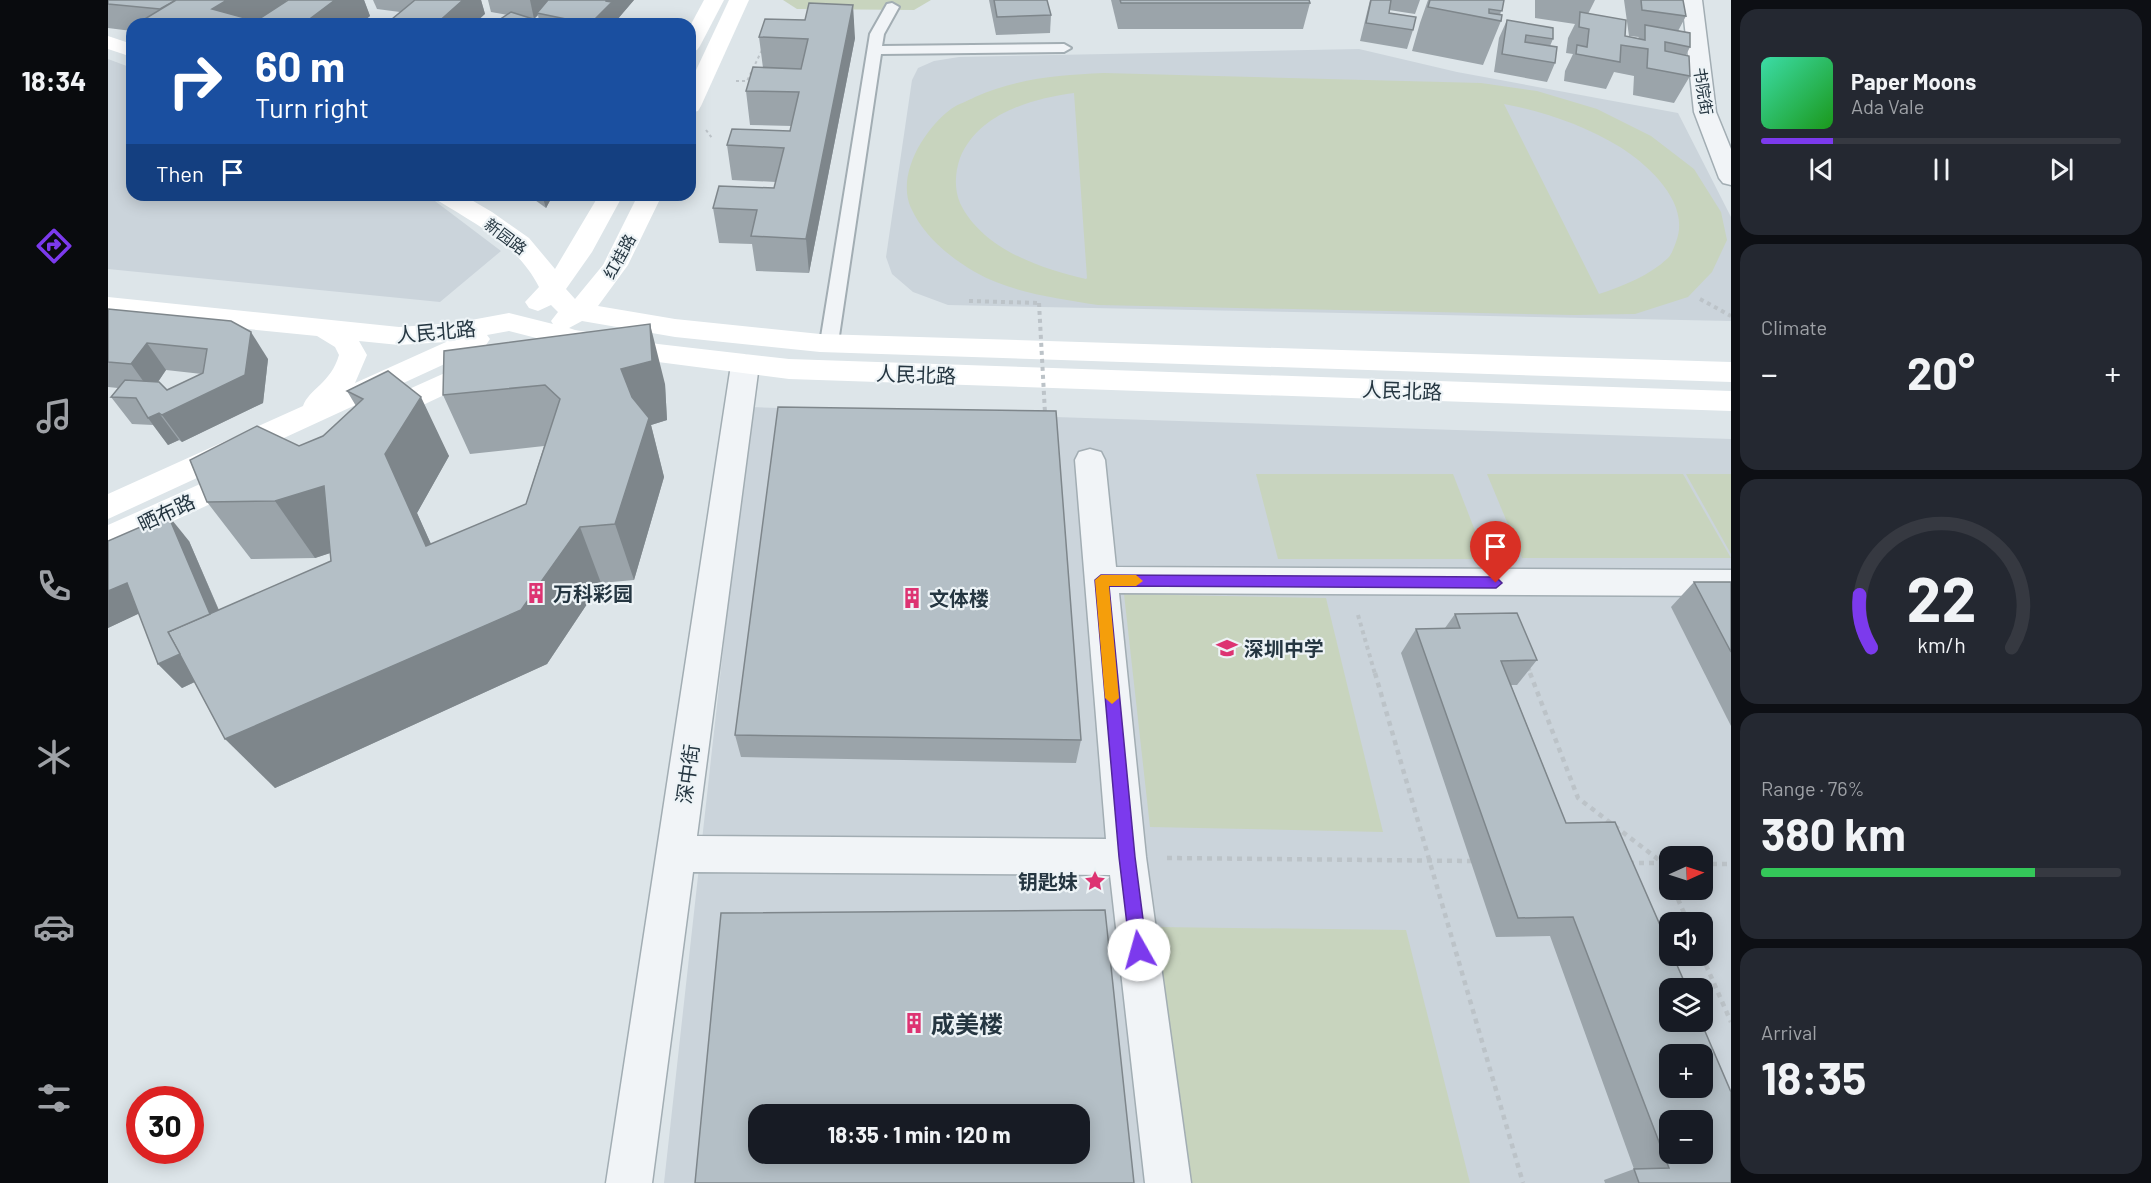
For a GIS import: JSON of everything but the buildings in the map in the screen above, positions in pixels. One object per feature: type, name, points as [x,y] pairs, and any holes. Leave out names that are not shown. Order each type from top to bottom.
[{"type":"street","points":[[696,34],[714,0]]},
{"type":"street","points":[[696,93],[739,0]]},
{"type":"street","name":"书院街","points":[[1692,0],[1705,112],[1731,178]]},
{"type":"street","points":[[108,42],[126,49]]},
{"type":"street","name":"新园路","points":[[455,201],[521,244],[539,264],[552,290]]},
{"type":"street","name":"红桂路","points":[[552,290],[578,257],[608,201]]},
{"type":"street","name":"红桂路","points":[[579,312],[613,271],[647,201]]},
{"type":"street","name":"人民北路","points":[[552,290],[567,307],[579,312],[675,328],[829,343],[1731,372]]},
{"type":"street","name":"晒布路","points":[[108,507],[458,348],[509,322],[552,290]]},
{"type":"street","name":"人民北路","points":[[108,306],[325,329],[425,336],[509,322],[548,332],[658,353],[745,365],[848,372],[1731,401]]},
{"type":"street","points":[[350,427],[548,332],[579,312]]},
{"type":"street","points":[[298,420],[339,387],[350,370],[353,355],[345,341],[325,329]]},
{"type":"street","name":"深中街","points":[[629,1183],[745,365]]},
{"type":"street","points":[[1090,460],[1127,857],[1168,1183]]},
{"type":"street","name":"晒布路","points":[[108,539],[266,466]]},
{"type":"street","points":[[1101,580],[1349,583],[1731,583]]},
{"type":"street","points":[[675,854],[1127,857]]},
{"type":"lane","points":[[829,343],[877,34],[892,7]]},
{"type":"lane","points":[[875,50],[1064,48]]},
{"type":"path","points":[[736,81],[747,81],[764,47]]},
{"type":"path","points":[[1700,299],[1731,316]]},
{"type":"path","points":[[969,301],[1039,303],[1045,416]]},
{"type":"path","points":[[1349,583],[1523,1183]]},
{"type":"path","points":[[1525,658],[1578,798],[1659,860]]},
{"type":"path","points":[[1127,857],[1476,861]]},
{"type":"path","points":[[1628,863],[1659,863]]},
{"type":"path","points":[[1713,864],[1731,864]]},
{"type":"path","points":[[1706,966],[1731,1022]]},
{"type":"shaded area","points":[[1359,49],[1457,72],[1678,113],[1731,217],[1731,321],[948,305],[913,292],[892,274],[886,257],[912,80],[918,68],[934,61],[959,57]]},
{"type":"shaded area","points":[[108,59],[126,66],[126,201],[435,201],[501,251],[440,302],[108,269]]},
{"type":"shaded area","name":"深圳中学","points":[[750,407],[1731,439],[1731,1183],[664,1183]]},
{"type":"green space","points":[[783,0],[931,0],[914,10],[797,9]]},
{"type":"green space","points":[[1104,73],[1481,83],[1537,91],[1597,109],[1651,136],[1694,169],[1721,212],[1727,240],[1712,272],[1688,297],[1635,314],[1574,315],[1098,305],[1050,297],[1004,285],[975,272],[938,245],[916,218],[907,195],[910,167],[931,128],[951,109],[991,91],[1055,76]],"holes":[[[1074,93],[1087,278],[1086,279],[1032,263],[998,245],[970,219],[960,203],[956,186],[960,158],[968,143],[979,130],[1007,111],[1040,100]],[[1504,104],[1549,115],[1607,139],[1632,155],[1655,175],[1673,200],[1678,214],[1679,228],[1676,242],[1668,258],[1644,275],[1599,294]]]},
{"type":"green space","points":[[1256,474],[1453,474],[1486,559],[1278,559]]},
{"type":"green space","points":[[1487,474],[1683,474],[1731,558],[1522,558]]},
{"type":"green space","points":[[1686,474],[1731,474],[1731,554]]},
{"type":"green space","points":[[1124,594],[1326,598],[1383,832],[1150,827]]},
{"type":"green space","points":[[1156,927],[1406,930],[1470,1183],[1189,1183]]},
{"type":"slow traffic","points":[[1112,698],[1101,580],[1136,581]]},
{"type":"place","name":"万科彩园","points":[[536,593]]},
{"type":"place","name":"文体楼","points":[[912,598]]},
{"type":"place","name":"深圳中学","points":[[1227,648]]},
{"type":"place","name":"钥匙妹","points":[[1095,881]]},
{"type":"place","name":"成美楼","points":[[914,1023]]},
{"type":"route","points":[[1139,950],[1127,857],[1101,580],[1496,583]]}]
